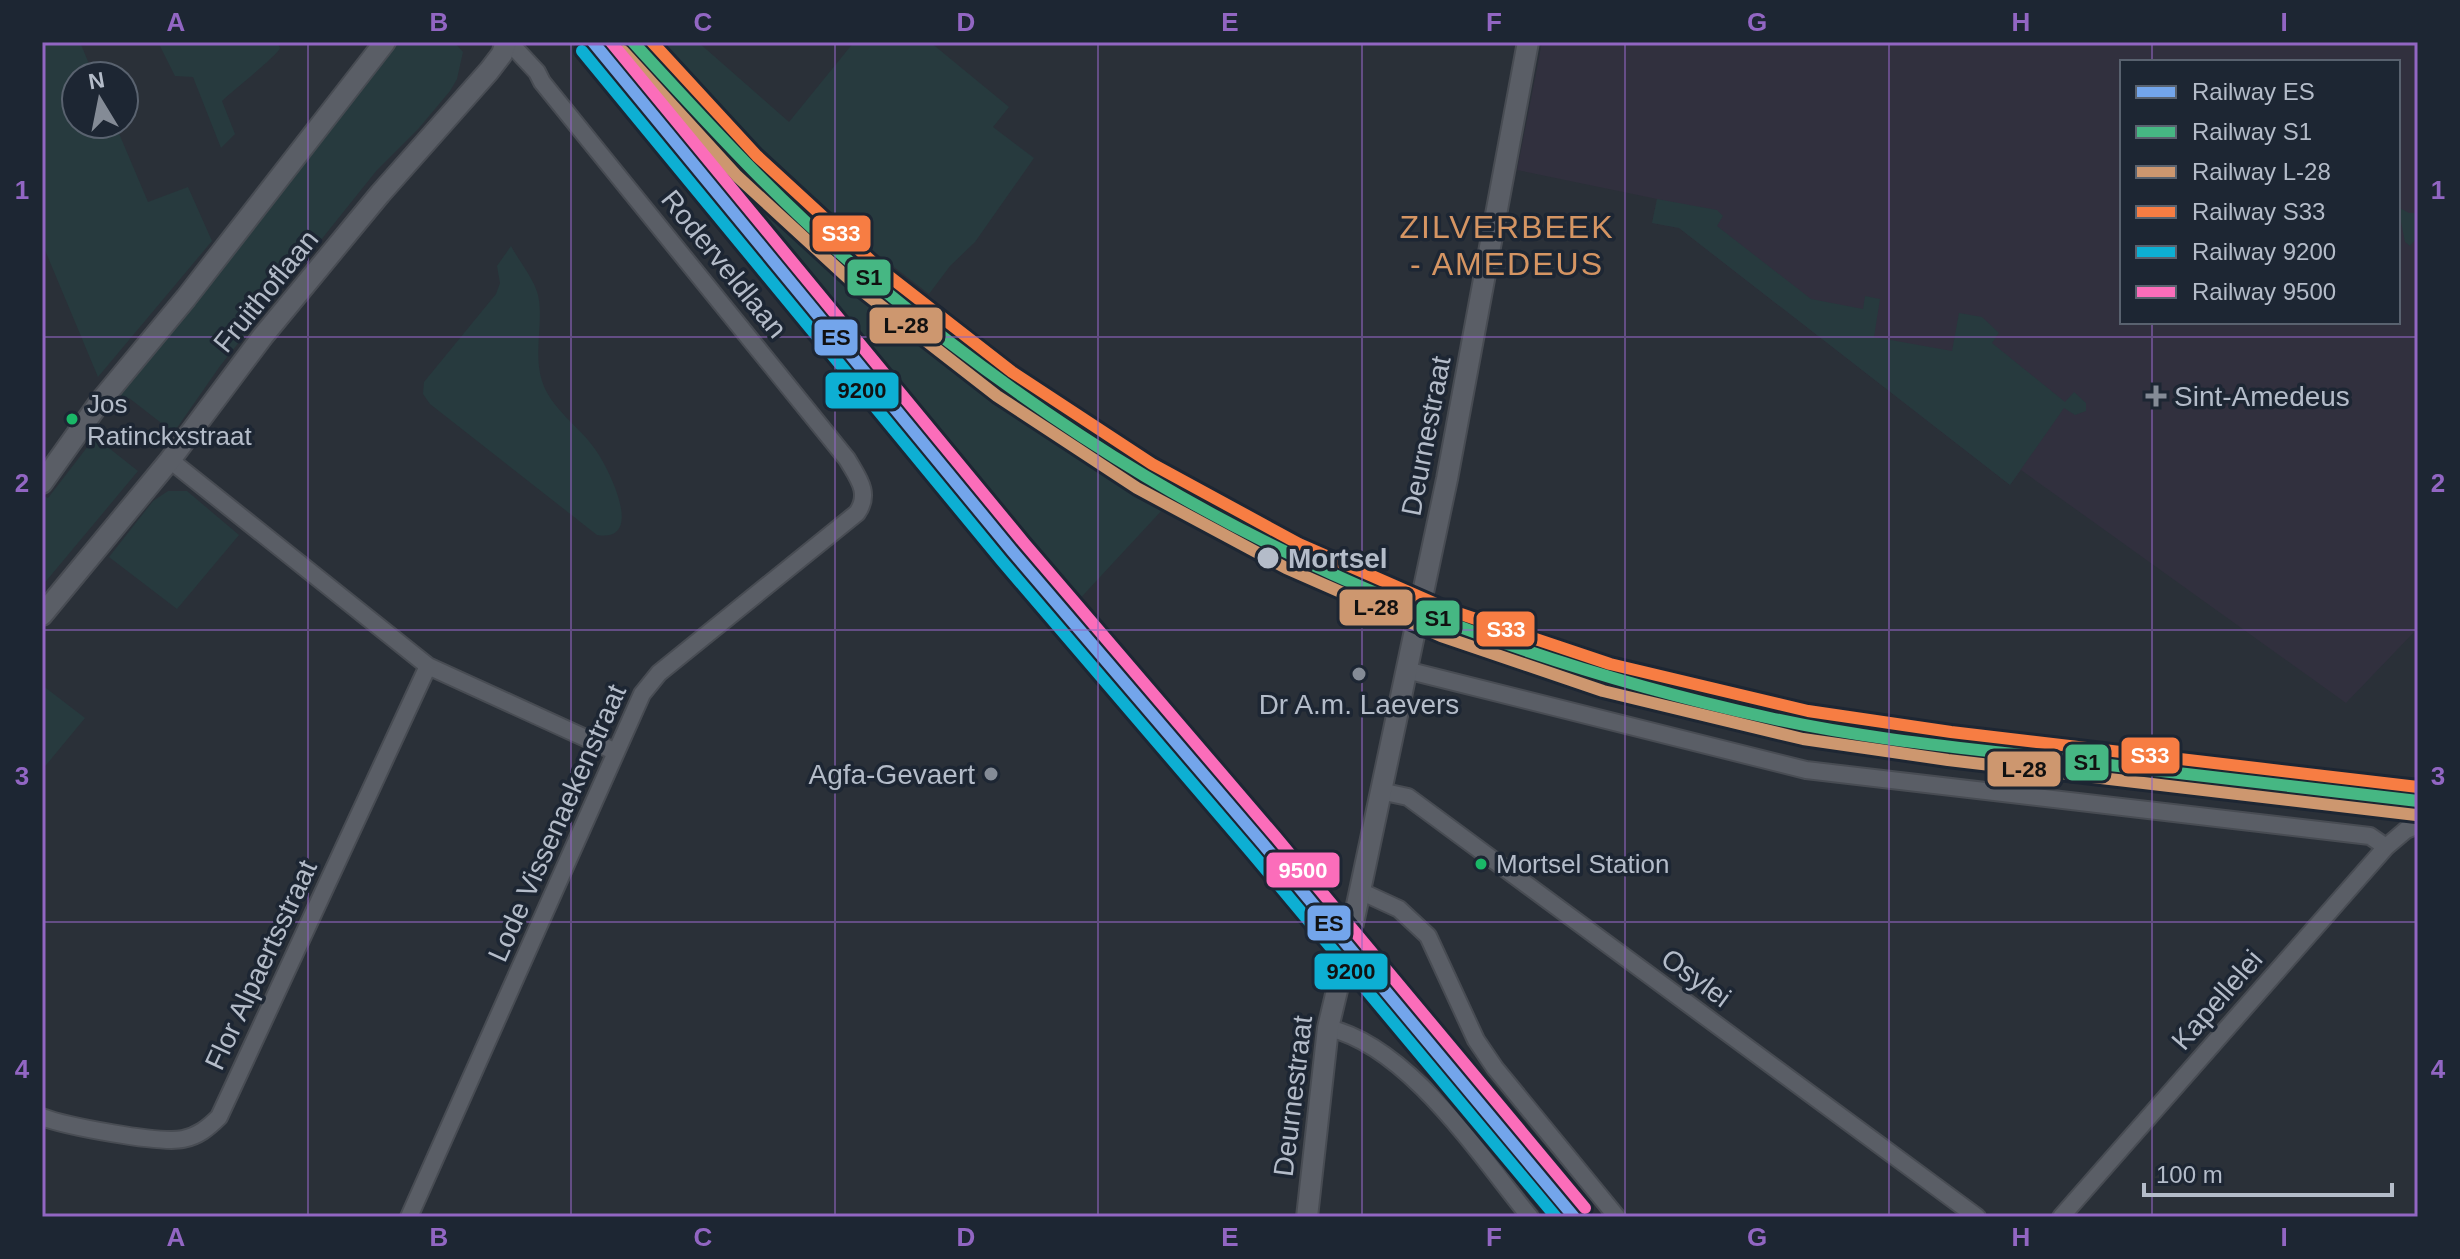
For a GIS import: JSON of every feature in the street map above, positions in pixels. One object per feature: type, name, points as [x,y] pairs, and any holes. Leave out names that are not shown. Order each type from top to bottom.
[{"type":"street","name":"Fruithoflaan","points":[[42,483],[99,403],[186,298],[385,42]]},
{"type":"street","name":"Deurnestraat","points":[[1307,1217],[1328,1028],[1447,479],[1528,42]]},
{"type":"street","name":"Fruithoflaan","points":[[42,615],[163,454],[503,45]]},
{"type":"street","name":"Roderveldlaan","points":[[503,45],[542,82],[847,459],[860,482]]},
{"type":"street","points":[[163,454],[428,666],[616,752]]},
{"type":"street","name":"Lode Vissenaekenstraat","points":[[409,1217],[636,704],[649,683],[857,513],[864,497],[860,482]]},
{"type":"street","name":"Flor Alpaertsstraat","points":[[42,1117],[67,1125],[163,1140],[195,1136],[219,1117],[428,666]]},
{"type":"street","points":[[1406,670],[1806,770],[2370,836],[2386,847]]},
{"type":"street","name":"Osylei","points":[[1380,791],[1408,797],[1977,1217]]},
{"type":"street","name":"Kapellelei","points":[[2061,1217],[2386,847],[2406,830],[2418,825]]},
{"type":"street","points":[[1360,891],[1399,909],[1428,936],[1476,1040],[1488,1059],[1617,1217]]},
{"type":"street","points":[[1328,1028],[1351,1035],[1417,1080],[1530,1217]]},
{"type":"shaded area","name":"Sint-Amedeus","points":[[1542,42],[2418,42],[2418,628],[2346,703],[2021,470],[2010,485],[1679,228],[1652,223],[1657,199],[1517,170]]},
{"type":"green space","points":[[42,42],[80,42],[87,60],[60,60],[60,140],[122,140],[148,202],[188,187],[212,241],[98,377],[42,243]]},
{"type":"green space","points":[[158,42],[277,42],[280,48],[277,52],[222,101],[235,134],[221,148],[193,77],[175,76]]},
{"type":"green space","points":[[392,42],[454,42],[463,52],[457,79],[419,128],[377,170],[220,366],[163,448],[161,440],[169,429],[129,398],[121,408],[114,403],[113,394]]},
{"type":"green space","points":[[663,42],[698,42],[789,122],[854,42],[930,42],[1009,107],[993,127],[1034,158],[975,242],[950,266],[929,294],[863,243],[743,131]]},
{"type":"green space","points":[[715,156],[824,258],[938,354],[1021,414],[1164,508],[1074,605],[762,228]]},
{"type":"green space","points":[[1657,199],[1717,210],[1723,216],[1717,226],[1811,299],[1863,309],[1865,296],[1880,299],[1874,337],[1952,351],[1959,313],[1982,317],[1999,333],[1992,343],[2065,402],[2074,392],[2086,403],[2086,411],[2075,415],[2064,408],[2010,485],[1679,228],[1652,223]]},
{"type":"green space","points":[[2400,208],[2418,213],[2418,237],[2410,246],[2405,242]]},
{"type":"green space","points":[[511,246],[538,295],[538,359],[546,391],[595,449],[615,486],[622,516],[620,527],[612,534],[597,535],[430,404],[423,394],[424,382],[496,294],[500,283],[497,266]]},
{"type":"green space","points":[[95,437],[138,471],[42,586],[42,495],[48,498]]},
{"type":"green space","points":[[168,491],[187,491],[239,535],[177,609],[109,557],[153,501]]},
{"type":"green space","points":[[42,685],[85,718],[42,770]]},
{"type":"rail line","name":"ES","points":[[593,42],[1013,552],[1263,844],[1574,1217]]},
{"type":"rail line","name":"9500","points":[[611,42],[1024,543],[1274,835],[1585,1208]]},
{"type":"rail line","name":"S1","points":[[633,42],[720,136],[811,227],[875,283],[973,360],[1075,432],[1145,476],[1293,556],[1370,590],[1527,651],[1688,699],[1770,718],[1950,747],[2418,801]]},
{"type":"rail line","name":"S33","points":[[652,42],[757,156],[881,270],[1012,372],[1152,464],[1299,544],[1452,611],[1610,664],[1808,711],[1951,732],[2418,787]]},
{"type":"rail line","name":"9200","points":[[582,51],[1002,561],[1252,853],[1556,1217]]},
{"type":"rail line","name":"L-28","points":[[623,51],[737,176],[862,291],[997,396],[1137,488],[1286,568],[1441,636],[1603,691],[1803,739],[1948,760],[2416,815]]},
{"type":"place","name":"Sint-Amedeus","points":[[2156,396]]},
{"type":"place","name":"Jos Ratinckxstraat","points":[[72,419]]},
{"type":"place","name":"Mortsel","points":[[1268,558]]},
{"type":"place","name":"Dr A.m. Laevers","points":[[1359,674]]},
{"type":"place","name":"Agfa-Gevaert","points":[[991,774]]},
{"type":"place","name":"Mortsel Station","points":[[1481,864]]},
{"type":"district","name":"ZILVERBEEK - AMEDEUS","points":[[1507,246]]}]
